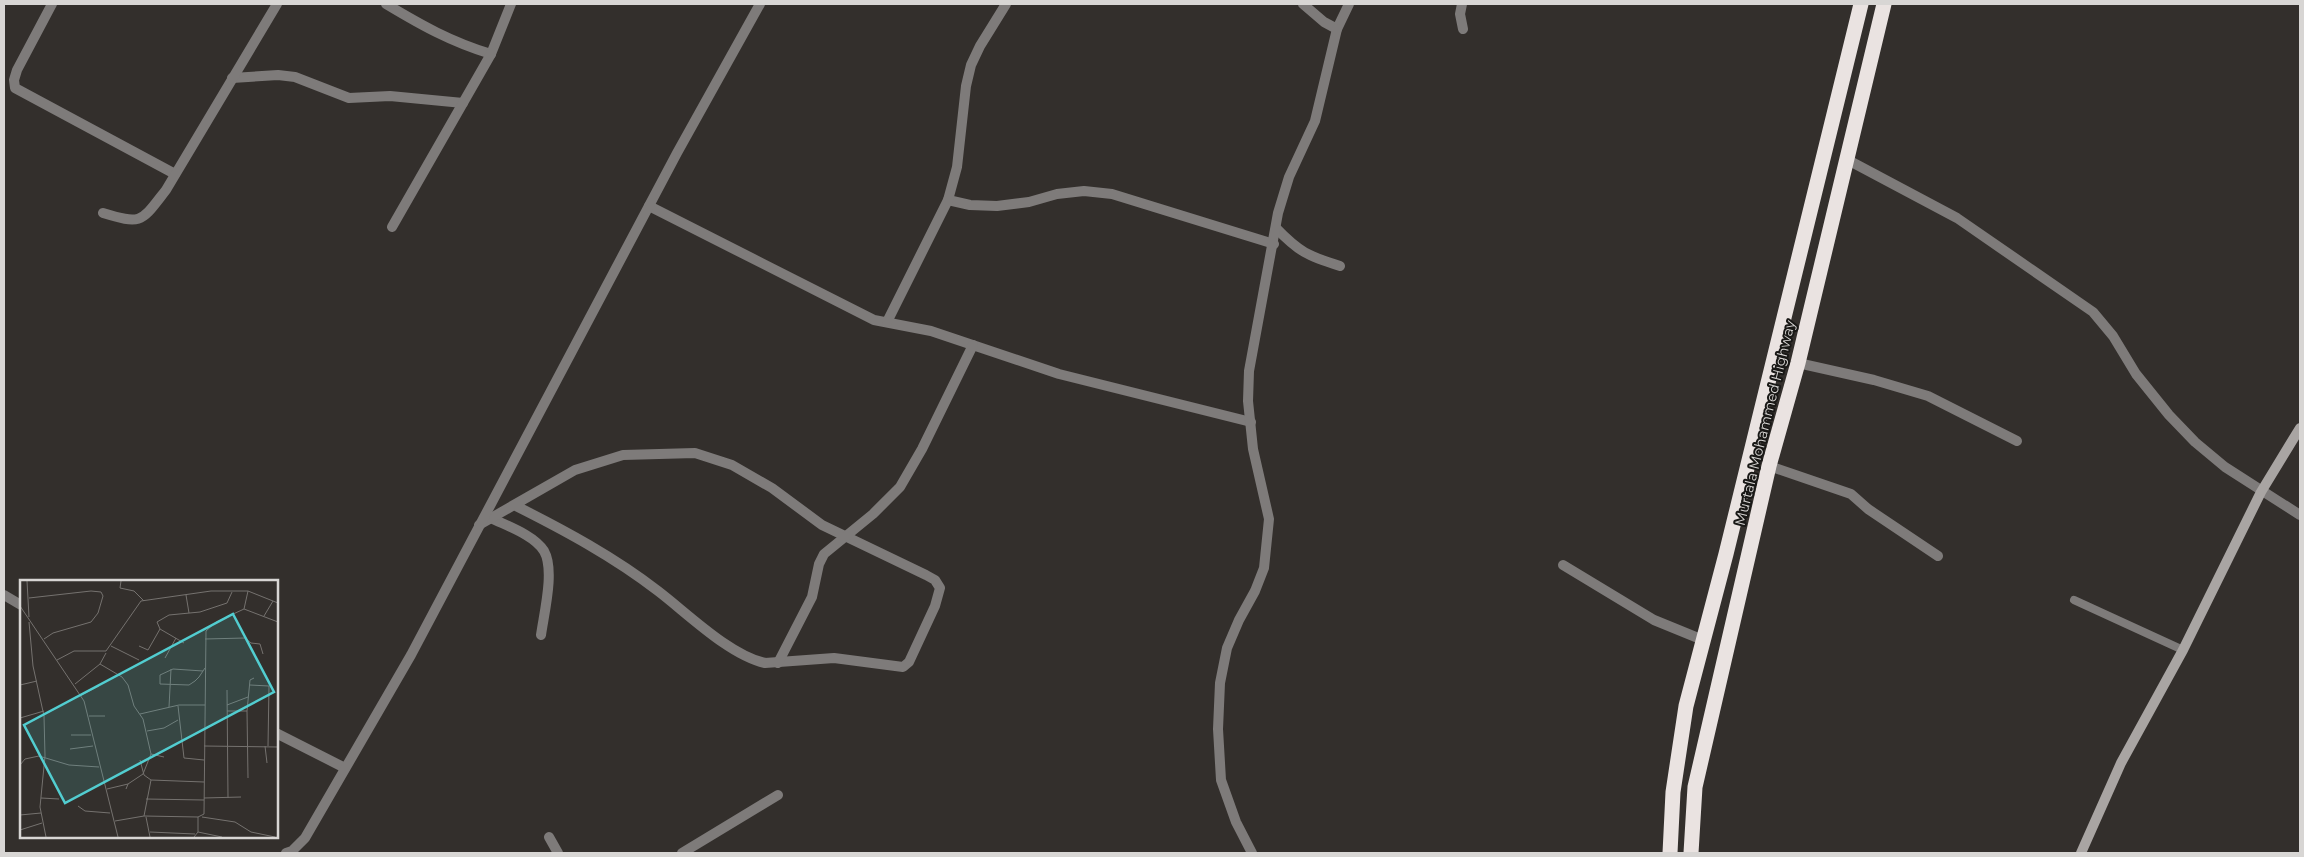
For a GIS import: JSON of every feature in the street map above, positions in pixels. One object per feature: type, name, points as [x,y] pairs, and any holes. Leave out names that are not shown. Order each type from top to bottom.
[{"type":"highway","points":[[1670,853],[1673,792],[1686,706],[1862,4]]},
{"type":"highway","name":"Murtala Mohammed Highway","points":[[1690,853],[1695,787],[1769,466],[1798,363],[1884,4]]},
{"type":"street","points":[[52,4],[17,70],[14,80],[15,88],[175,174]]},
{"type":"street","points":[[103,213],[131,221],[140,219],[150,211],[175,174],[277,4]]},
{"type":"street","points":[[386,4],[436,34],[459,45],[491,54]]},
{"type":"street","points":[[392,227],[491,54],[511,4]]},
{"type":"street","points":[[286,853],[292,851],[304,838],[411,655],[649,206],[760,4]]},
{"type":"street","points":[[887,322],[948,200],[957,167],[970,65],[1006,4]]},
{"type":"street","points":[[1303,4],[1324,22],[1337,29]]},
{"type":"street","points":[[1252,853],[1236,822],[1221,780],[1218,729],[1220,683],[1227,648],[1264,568],[1269,520],[1253,449],[1248,371],[1276,228],[1289,177],[1314,121],[1337,29],[1349,4]]},
{"type":"street","points":[[1462,4],[1460,14],[1463,29]]},
{"type":"street","points":[[232,78],[278,75],[295,76],[350,98],[390,96],[463,103]]},
{"type":"street","points":[[1846,159],[1956,218],[2094,312],[2113,336],[2136,374],[2169,415],[2195,442],[2225,467],[2261,492],[2300,515]]},
{"type":"street","points":[[948,200],[970,205],[997,206],[1029,202],[1056,194],[1084,191],[1112,194],[1274,244]]},
{"type":"street","points":[[649,206],[861,315],[931,331],[1059,374],[1251,422]]},
{"type":"street","points":[[1276,228],[1294,247],[1309,256],[1340,266]]},
{"type":"street","points":[[778,663],[812,597],[819,564],[824,554],[846,538],[900,487],[922,448],[973,345]]},
{"type":"street","points":[[1798,363],[1874,380],[1928,396],[2017,441]]},
{"type":"street","points":[[2081,853],[2121,763],[2183,650],[2261,492],[2300,428]]},
{"type":"street","points":[[479,525],[575,470],[623,455],[695,453],[732,465],[772,488],[822,524],[846,538],[926,575],[935,580],[940,588],[935,606],[909,662],[903,667],[834,658],[765,663],[749,657],[694,620],[658,590],[602,554],[557,526],[514,505]]},
{"type":"street","points":[[1769,466],[1851,494],[1868,509],[1938,556]]},
{"type":"street","points":[[491,518],[525,536],[544,551],[549,568],[541,635]]},
{"type":"street","points":[[1563,565],[1654,620],[1703,640]]},
{"type":"street","points":[[4,595],[20,604]]},
{"type":"street","points":[[278,734],[346,768]]},
{"type":"street","points":[[682,853],[778,795]]},
{"type":"street","points":[[549,838],[558,853]]},
{"type":"lane","points":[[2074,600],[2183,650]]}]
